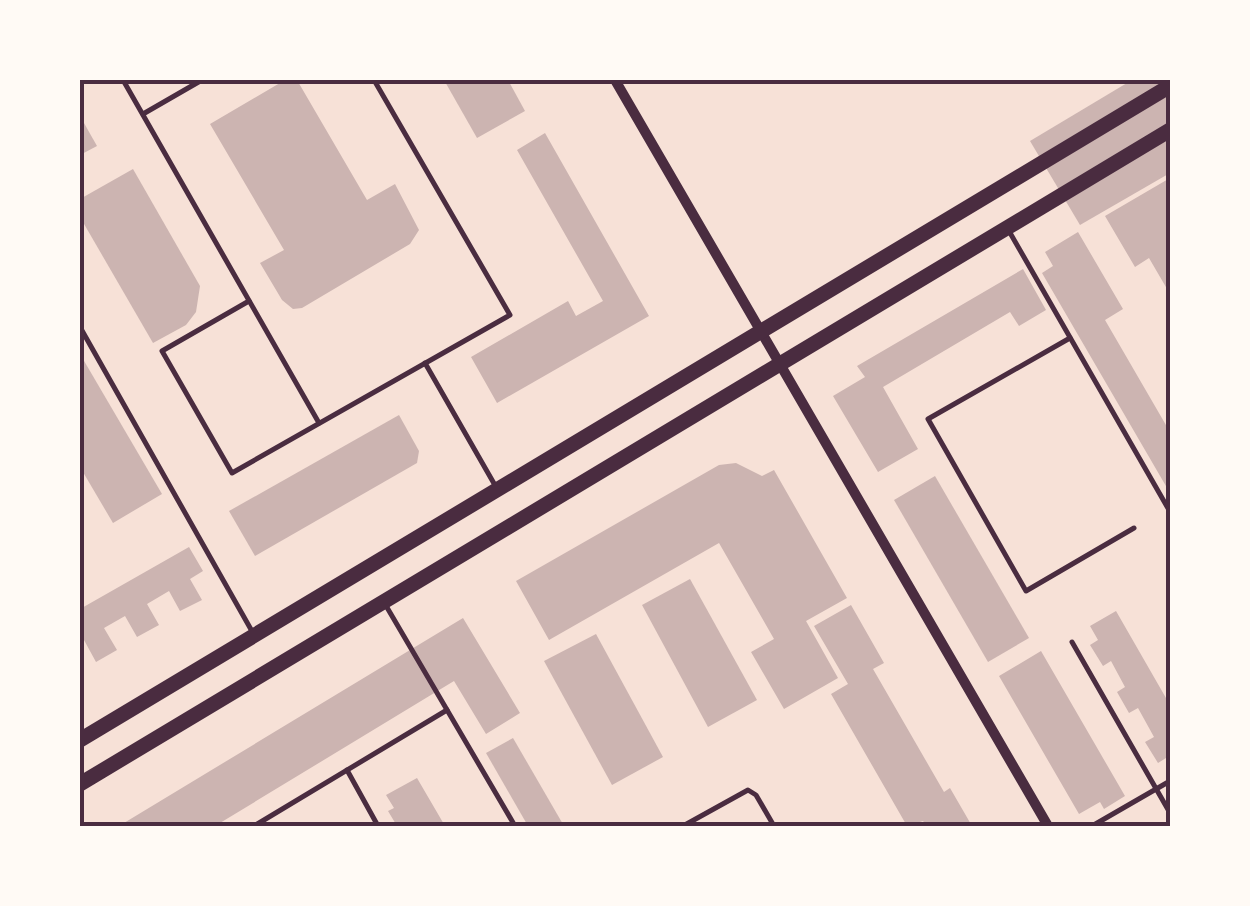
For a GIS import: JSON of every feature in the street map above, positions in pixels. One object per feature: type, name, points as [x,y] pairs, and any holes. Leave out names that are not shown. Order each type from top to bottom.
[{"type":"main road","points":[[80,740],[1170,86]]},
{"type":"main road","points":[[80,784],[1170,130]]},
{"type":"street","points":[[615,80],[1048,826]]},
{"type":"lane","points":[[123,80],[319,423]]},
{"type":"lane","points":[[142,114],[202,80]]},
{"type":"lane","points":[[249,301],[162,350],[232,473],[510,315],[374,80]]},
{"type":"lane","points":[[1007,228],[1168,510]]},
{"type":"lane","points":[[80,327],[254,636]]},
{"type":"lane","points":[[1070,338],[928,419],[1026,590],[1134,528]]},
{"type":"lane","points":[[425,363],[497,490]]},
{"type":"lane","points":[[384,602],[515,826]]},
{"type":"lane","points":[[1072,642],[1170,812]]},
{"type":"lane","points":[[254,826],[447,710]]},
{"type":"lane","points":[[347,770],[378,826]]},
{"type":"lane","points":[[1092,826],[1170,781]]},
{"type":"lane","points":[[683,826],[748,790],[774,826]]},
{"type":"building","points":[[285,80],[297,80],[367,200],[395,184],[419,230],[410,244],[302,308],[293,309],[282,300],[260,263],[284,250],[210,124]]},
{"type":"building","points":[[444,80],[508,80],[525,111],[477,138]]},
{"type":"building","points":[[1132,80],[1170,80],[1170,173],[1080,225],[1030,141]]},
{"type":"building","points":[[80,116],[97,146],[80,155]]},
{"type":"building","points":[[545,133],[649,316],[497,403],[471,357],[568,301],[576,316],[603,301],[517,150]]},
{"type":"building","points":[[133,169],[200,286],[196,312],[186,325],[153,343],[80,217],[80,199]]},
{"type":"building","points":[[1170,178],[1170,294],[1149,258],[1135,267],[1105,216]]},
{"type":"building","points":[[1078,232],[1123,309],[1105,320],[1170,432],[1170,493],[1042,273],[1053,266],[1045,252]]},
{"type":"building","points":[[1023,269],[1046,310],[1019,326],[1010,312],[883,387],[918,449],[878,472],[833,396],[865,377],[857,366]]},
{"type":"building","points":[[80,354],[162,494],[113,523],[80,467]]},
{"type":"building","points":[[399,415],[419,451],[417,463],[255,556],[229,511]]},
{"type":"building","points":[[736,463],[762,476],[774,470],[847,598],[806,621],[838,678],[784,709],[751,652],[774,639],[719,543],[549,640],[516,581],[719,465]]},
{"type":"building","points":[[935,476],[1029,638],[988,662],[894,500]]},
{"type":"building","points":[[189,547],[203,571],[190,579],[202,600],[180,611],[169,591],[147,604],[159,625],[137,637],[125,616],[104,628],[117,650],[96,662],[84,640],[80,642],[80,609]]},
{"type":"building","points":[[690,579],[757,700],[708,727],[642,605]]},
{"type":"building","points":[[851,605],[884,663],[873,669],[944,792],[950,788],[972,826],[927,826],[923,821],[907,826],[831,694],[848,684],[814,626]]},
{"type":"building","points":[[1116,611],[1170,705],[1170,764],[1166,758],[1158,763],[1145,742],[1154,737],[1138,708],[1129,713],[1117,692],[1125,687],[1111,661],[1103,666],[1090,645],[1098,640],[1090,626]]},
{"type":"building","points":[[463,618],[520,713],[486,734],[454,681],[215,826],[119,826]]},
{"type":"building","points":[[596,634],[663,757],[612,785],[544,661]]},
{"type":"building","points":[[1041,651],[1125,796],[1104,809],[1100,802],[1079,814],[999,676]]},
{"type":"building","points":[[513,738],[564,826],[528,826],[486,753]]},
{"type":"building","points":[[417,778],[445,826],[397,826],[388,811],[394,808],[386,795]]}]
